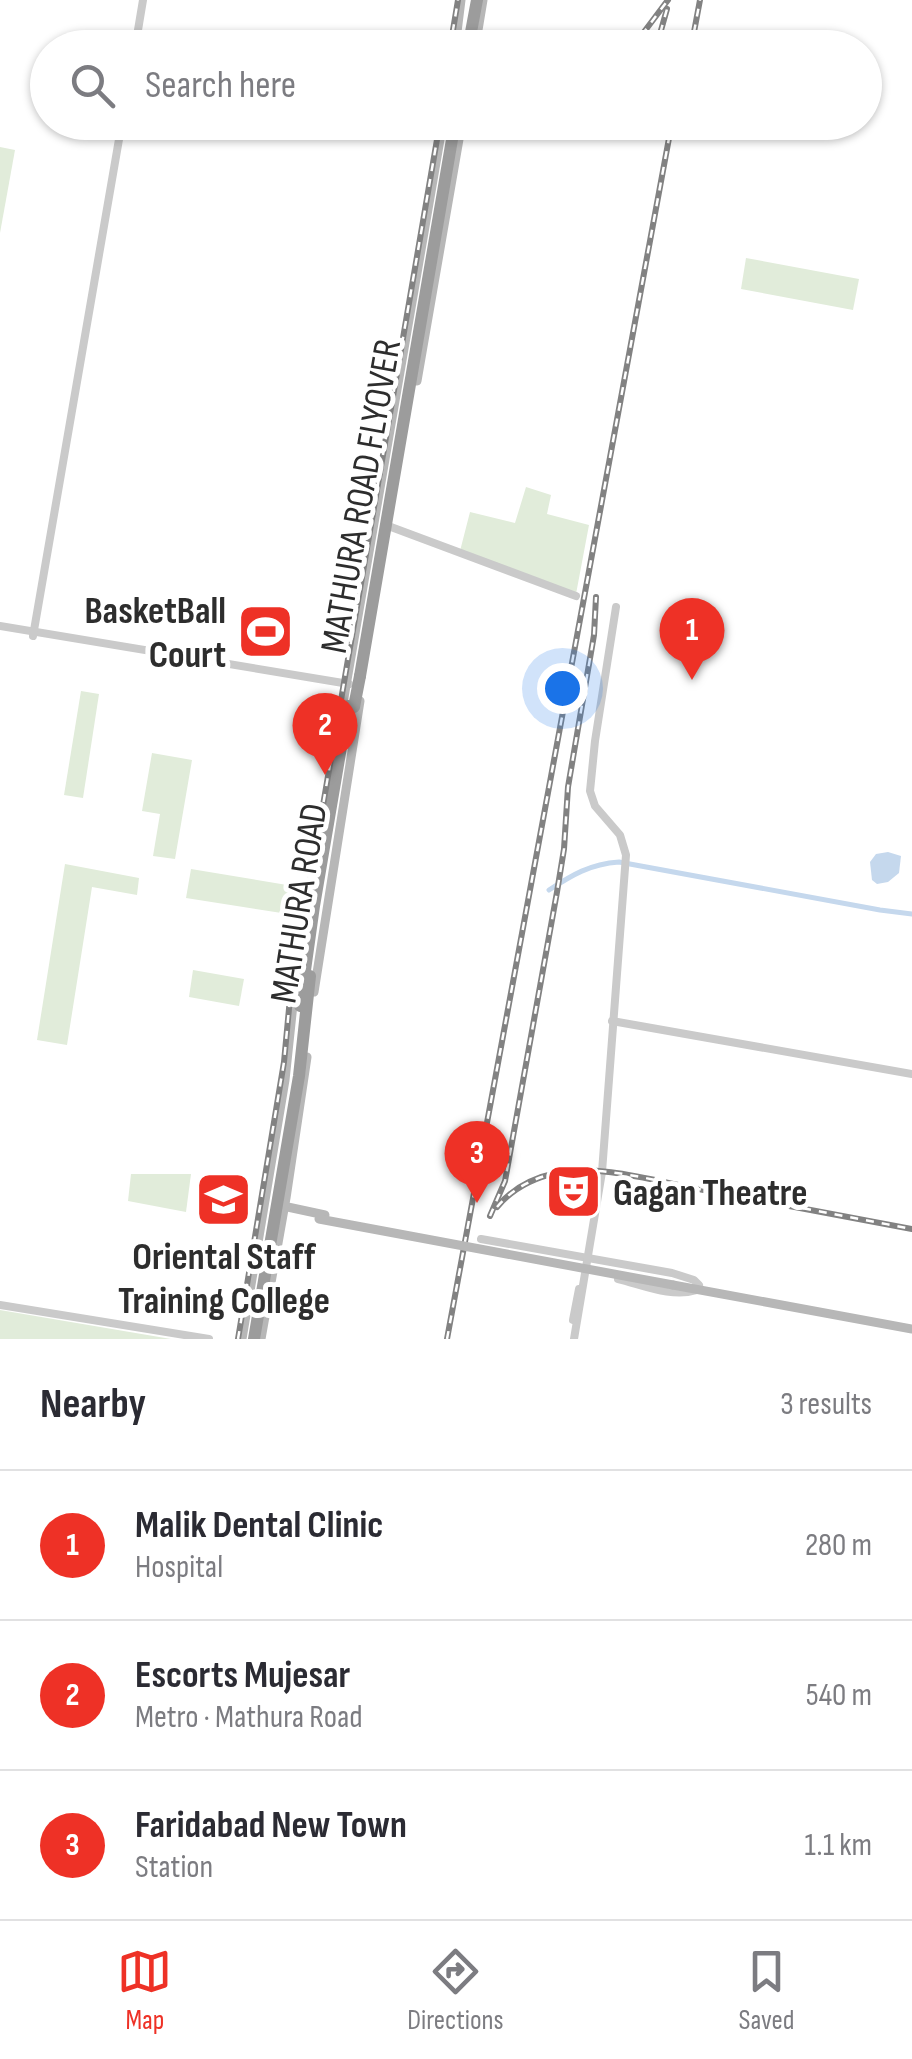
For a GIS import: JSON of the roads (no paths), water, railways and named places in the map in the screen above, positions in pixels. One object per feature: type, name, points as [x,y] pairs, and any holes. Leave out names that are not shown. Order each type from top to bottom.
[{"type":"highway","points":[[467,30],[477,0]]},
{"type":"highway","points":[[422,351],[422,315],[449,140]]},
{"type":"highway","name":"MATHURA ROAD FLYOVER","points":[[384,533],[449,140]]},
{"type":"highway","name":"MATHURA ROAD FLYOVER","points":[[258,1339],[299,1076],[310,976],[306,956],[422,315]]},
{"type":"highway","points":[[309,904],[324,858]]},
{"type":"highway","name":"MATHURA ROAD","points":[[304,1004],[324,858]]},
{"type":"highway","points":[[243,1339],[292,1078],[304,1004],[306,956]]},
{"type":"main road","points":[[461,0],[462,30]]},
{"type":"main road","name":"MATHURA ROAD","points":[[243,1339],[346,686],[449,140]]},
{"type":"main road","name":"MATHURA ROAD","points":[[258,1339],[288,1210],[306,1074],[304,1004],[363,689],[384,533],[422,351],[450,140]]},
{"type":"main road","points":[[268,1187],[288,1210]]},
{"type":"main road","points":[[265,1206],[912,1327]]},
{"type":"main road","points":[[261,1227],[270,1222],[278,1225],[288,1210]]},
{"type":"street","points":[[138,30],[143,0]]},
{"type":"street","points":[[33,634],[119,140]]},
{"type":"street","points":[[384,533],[576,596]]},
{"type":"street","points":[[572,1339],[602,1172],[626,863],[623,842],[595,806],[590,791],[616,607]]},
{"type":"street","points":[[0,628],[363,689]]},
{"type":"street","points":[[612,1021],[912,1074]]},
{"type":"street","points":[[481,1239],[683,1276],[702,1289],[673,1293],[584,1272]]},
{"type":"street","points":[[0,1306],[196,1339]]},
{"type":"street","points":[[176,1336],[209,1339]]},
{"type":"water","points":[[876,854],[901,856],[899,873],[888,882],[877,884],[872,880],[870,862]]},
{"type":"waterway","points":[[549,890],[582,871],[619,862],[912,914]]},
{"type":"railway","points":[[453,30],[458,0]]},
{"type":"railway","points":[[646,30],[668,0]]},
{"type":"railway","points":[[694,30],[700,0]]},
{"type":"railway","points":[[661,30],[667,9]]},
{"type":"railway","points":[[238,1339],[284,1062],[290,998],[437,140]]},
{"type":"railway","points":[[447,1339],[669,140]]},
{"type":"railway","points":[[490,1216],[505,1181],[557,892],[596,597]]},
{"type":"railway","points":[[497,1207],[516,1190],[539,1178],[589,1170],[912,1229]]},
{"type":"place","name":"BasketBall Court","points":[[265,632]]},
{"type":"place","name":"Malik Dental Clinic","points":[[692,680]]},
{"type":"place","name":"Escorts Mujesar","points":[[325,775]]},
{"type":"place","name":"Gagan Theatre","points":[[574,1192]]},
{"type":"place","name":"Oriental Staff Training College","points":[[224,1199]]},
{"type":"place","name":"Faridabad New Town","points":[[477,1203]]}]
